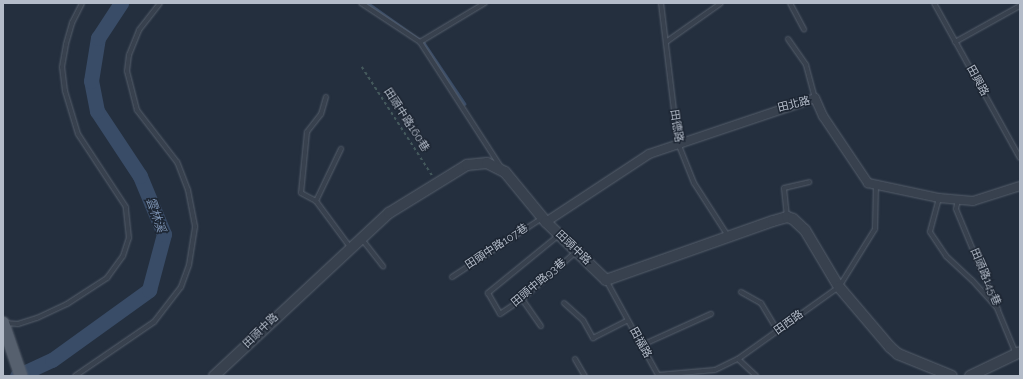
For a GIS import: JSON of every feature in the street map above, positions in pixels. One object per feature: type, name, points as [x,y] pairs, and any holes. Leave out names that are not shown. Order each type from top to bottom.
[{"type":"main road","points":[[3,323],[21,376]]},
{"type":"street","name":"田北路","points":[[544,220],[648,154],[814,98],[822,116],[868,183],[876,186],[939,198],[973,201],[1020,186]]},
{"type":"street","name":"田頭中路","points":[[214,376],[350,247],[389,213],[436,182],[467,165],[487,163],[505,172],[544,220],[606,280]]},
{"type":"street","points":[[606,280],[787,217],[805,230],[839,287],[898,354],[952,376]]},
{"type":"street","points":[[970,376],[1018,353]]},
{"type":"lane","points":[[3,323],[18,324],[37,318],[68,304],[107,278],[123,256],[129,238],[126,207],[78,134],[65,90],[62,67],[66,44],[72,23],[82,3]]},
{"type":"lane","points":[[75,376],[154,322],[181,287],[190,259],[195,226],[188,190],[177,162],[137,110],[128,71],[129,55],[139,30],[160,3]]},
{"type":"lane","points":[[361,3],[420,42],[505,172]]},
{"type":"lane","points":[[420,42],[485,3]]},
{"type":"lane","name":"田德路","points":[[661,3],[678,143],[694,183],[728,237]]},
{"type":"lane","points":[[666,42],[721,3]]},
{"type":"lane","points":[[790,3],[804,29]]},
{"type":"lane","name":"田興路","points":[[934,3],[1020,158]]},
{"type":"lane","points":[[955,42],[1020,6]]},
{"type":"lane","points":[[788,39],[806,65],[814,98]]},
{"type":"lane","points":[[326,97],[321,114],[307,132],[301,192],[316,201],[350,247]]},
{"type":"lane","points":[[316,201],[341,149]]},
{"type":"lane","points":[[787,217],[784,188],[809,182]]},
{"type":"lane","points":[[839,287],[875,228],[876,186]]},
{"type":"lane","points":[[939,198],[930,232],[946,256],[972,280],[1001,312]]},
{"type":"lane","name":"田頭路145巷","points":[[958,200],[956,209],[1018,353]]},
{"type":"lane","name":"田頭中路107巷","points":[[452,277],[544,220]]},
{"type":"lane","name":"田頭中路93巷","points":[[559,234],[488,293],[500,314],[522,299],[577,252]]},
{"type":"lane","points":[[361,238],[383,266]]},
{"type":"lane","name":"田福路","points":[[606,280],[640,346],[658,375],[715,370],[738,359]]},
{"type":"lane","name":"田西路","points":[[738,359],[839,287]]},
{"type":"lane","points":[[741,292],[761,303],[778,331]]},
{"type":"lane","points":[[522,299],[541,326]]},
{"type":"lane","points":[[564,303],[583,320],[592,338],[627,321]]},
{"type":"lane","points":[[640,346],[710,314]]},
{"type":"lane","points":[[575,359],[585,376]]},
{"type":"lane","points":[[738,359],[756,376]]},
{"type":"path","name":"田頭中路160巷","points":[[362,67],[436,182]]},
{"type":"waterway","name":"雲林溪","points":[[17,376],[52,360],[149,290],[164,234],[140,176],[97,111],[91,81],[98,38],[121,3]]},
{"type":"waterway","points":[[368,3],[424,43],[465,104]]}]
